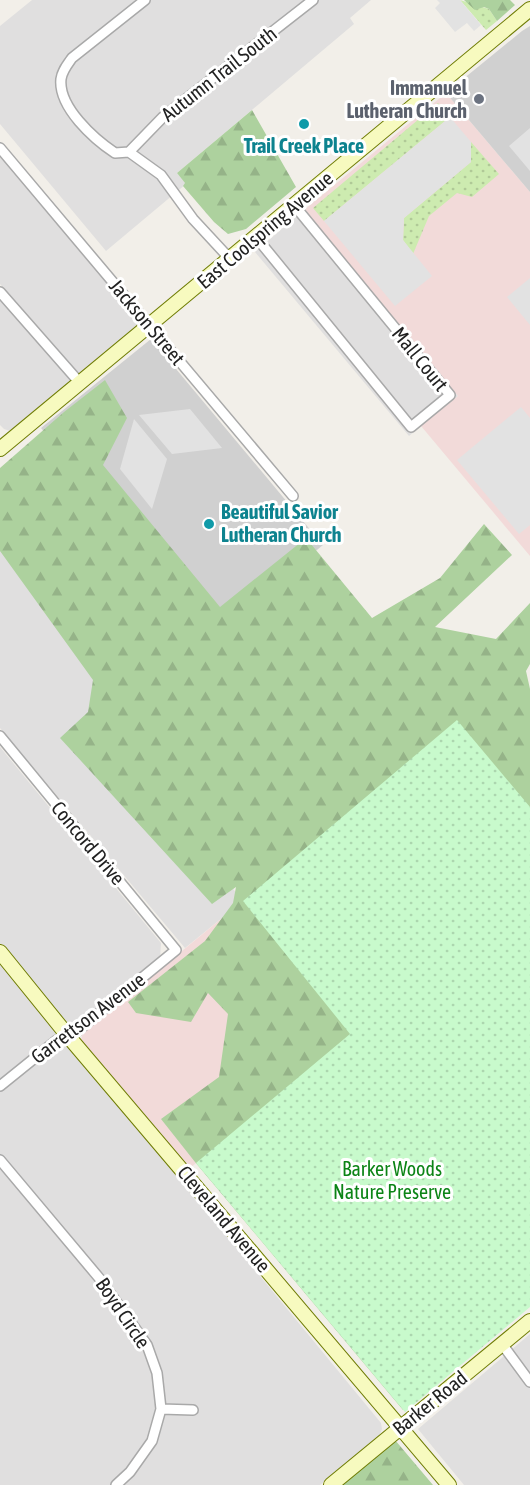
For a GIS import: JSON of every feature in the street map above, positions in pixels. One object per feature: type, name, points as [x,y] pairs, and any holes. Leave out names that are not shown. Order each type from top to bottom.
[{"type":"street","points":[[145,0],[72,58],[64,69],[61,80],[64,98],[76,118],[100,143],[115,153],[129,152],[161,175],[193,219],[231,260]]},
{"type":"street","name":"Autumn Trail South","points":[[129,152],[163,117],[313,0]]},
{"type":"street","name":"East Coolspring Avenue","points":[[2,442],[80,383],[231,260],[530,9]]},
{"type":"street","name":"Jackson Street","points":[[0,148],[293,496]]},
{"type":"street","name":"Mall Court","points":[[256,237],[411,427],[450,395],[294,205]]},
{"type":"street","points":[[0,292],[80,383]]},
{"type":"street","name":"Concord Drive","points":[[0,736],[176,950]]},
{"type":"street","name":"Garrettson Avenue","points":[[0,1086],[57,1041],[79,1030],[176,950]]},
{"type":"street","name":"Cleveland Avenue","points":[[0,952],[68,1036],[449,1485]]},
{"type":"street","name":"Boyd Circle","points":[[0,1160],[100,1279],[147,1345],[157,1373],[161,1409],[152,1441],[130,1472],[116,1485]]},
{"type":"street","name":"Barker Road","points":[[331,1485],[530,1321]]},
{"type":"street","points":[[502,1344],[530,1382]]},
{"type":"street","points":[[161,1409],[194,1410]]},
{"type":"shaded area","points":[[32,0],[371,0],[350,18],[354,24],[177,173],[186,184],[106,251],[0,124],[0,26]]},
{"type":"shaded area","points":[[437,0],[460,0],[481,25],[474,31],[467,23],[455,32],[435,8],[440,3]]},
{"type":"shaded area","points":[[530,26],[530,192],[446,93]]},
{"type":"shaded area","points":[[446,93],[530,192],[530,556],[421,426],[458,396],[304,210]]},
{"type":"shaded area","points":[[450,117],[471,142],[471,162],[404,218],[403,240],[432,276],[395,306],[324,221]]},
{"type":"shaded area","points":[[530,128],[530,171],[509,146]]},
{"type":"shaded area","points":[[0,154],[137,316],[138,326],[83,374],[77,371],[0,284]]},
{"type":"shaded area","points":[[304,210],[458,396],[409,436],[255,252]]},
{"type":"shaded area","points":[[530,278],[530,325],[507,297]]},
{"type":"shaded area","points":[[0,297],[67,372],[70,382],[19,427],[10,431],[0,425]]},
{"type":"shaded area","points":[[151,339],[323,545],[213,635],[41,428]]},
{"type":"shaded area","points":[[521,407],[530,418],[530,525],[519,534],[457,460]]},
{"type":"shaded area","points":[[190,409],[222,448],[172,454],[139,415]]},
{"type":"shaded area","points":[[134,419],[167,459],[152,509],[120,469]]},
{"type":"shaded area","points":[[0,546],[114,691],[93,717],[243,901],[185,948],[0,728]]},
{"type":"shaded area","points":[[0,747],[161,943],[160,960],[71,1028],[0,944]]},
{"type":"shaded area","points":[[243,901],[350,1034],[189,1169],[81,1040],[83,1032]]},
{"type":"shaded area","points":[[0,960],[381,1423],[382,1429],[378,1438],[320,1485],[0,1485]]},
{"type":"shaded area","points":[[530,1334],[530,1485],[464,1485],[418,1429]]},
{"type":"green space","points":[[460,0],[489,9],[497,21],[486,30]]},
{"type":"green space","points":[[464,0],[510,0],[515,5],[497,21],[489,9],[484,7],[475,10]]},
{"type":"green space","points":[[438,103],[450,117],[324,221],[313,208]]},
{"type":"green space","points":[[252,110],[296,187],[246,229],[228,234],[214,222],[183,186],[185,183],[177,173]]},
{"type":"green space","points":[[471,142],[499,174],[472,197],[457,193],[429,216],[413,254],[403,240],[404,218],[471,162]]},
{"type":"green space","points":[[105,380],[127,418],[103,465],[220,607],[306,538],[372,618],[440,578],[484,524],[512,555],[435,627],[496,639],[530,603],[530,664],[526,671],[530,689],[530,1305],[403,1410],[161,1119],[219,1077],[228,1014],[208,993],[191,1022],[136,1013],[128,1002],[205,941],[233,903],[236,887],[212,904],[60,738],[88,712],[93,680],[0,551],[0,468],[64,412]]},
{"type":"green space","name":"Barker Woods Nature Preserve","points":[[457,720],[530,807],[530,1307],[405,1412],[196,1163],[350,1034],[243,901]]},
{"type":"green space","points":[[395,1440],[433,1485],[342,1485]]},
{"type":"place","name":"Immanuel Lutheran Church","points":[[479,99]]},
{"type":"place","name":"Trail Creek Place","points":[[304,124]]},
{"type":"place","name":"Beautiful Savior Lutheran Church","points":[[209,524]]}]
